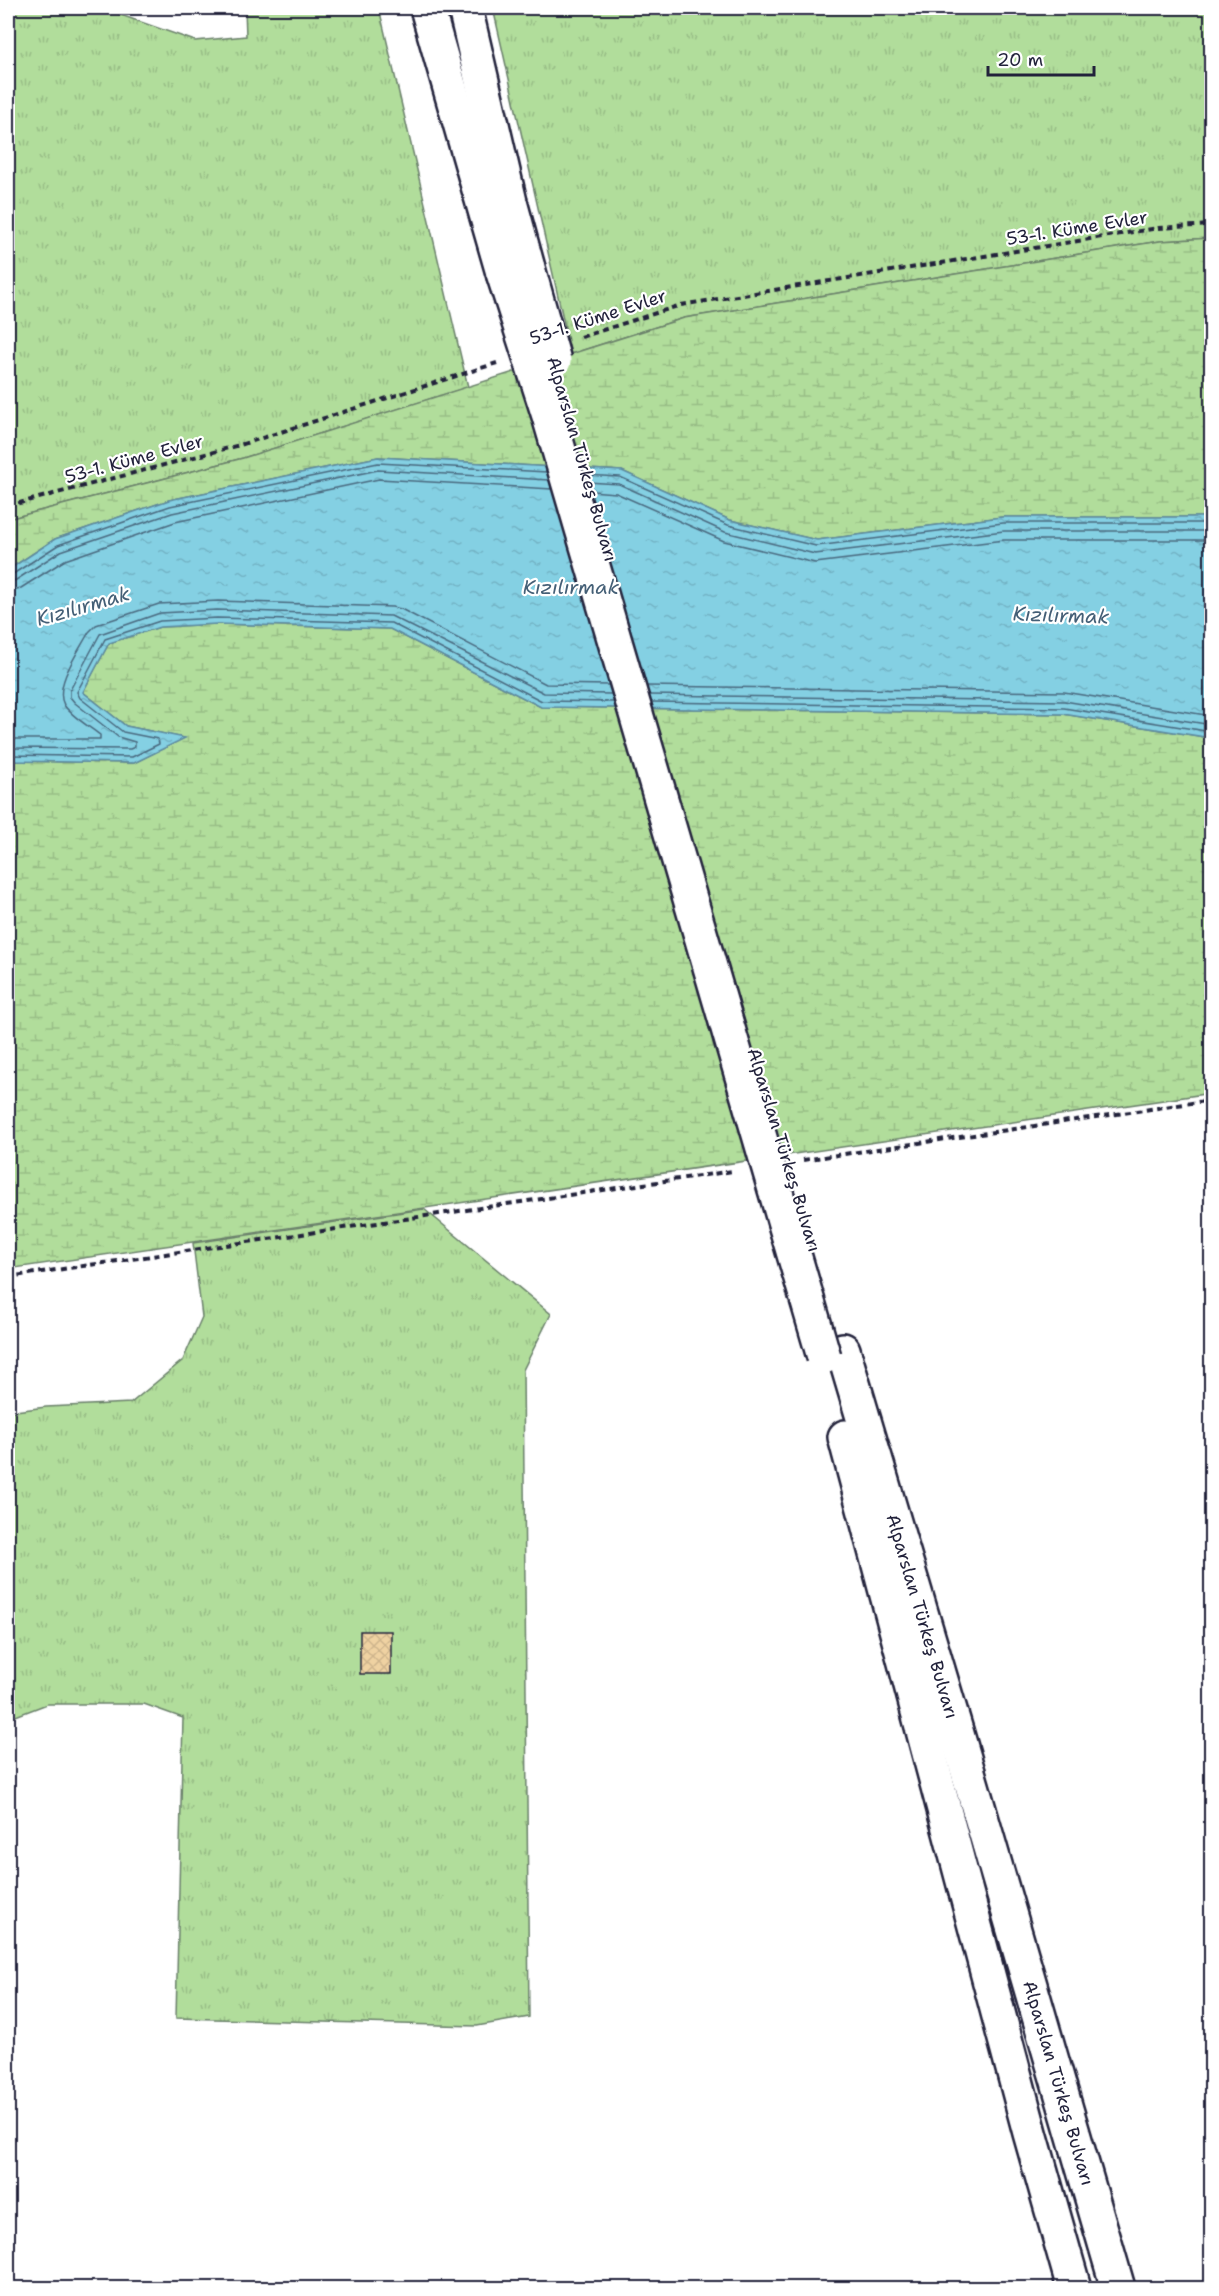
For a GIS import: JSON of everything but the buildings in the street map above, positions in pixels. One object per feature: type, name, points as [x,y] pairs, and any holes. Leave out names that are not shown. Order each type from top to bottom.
[{"type":"street","name":"Alparslan Türkeş Bulvarı","points":[[427,8],[515,271],[549,416],[833,1354],[957,1734],[1118,2289]]},
{"type":"street","name":"Alparslan Türkeş Bulvarı","points":[[465,8],[510,202],[515,271]]},
{"type":"street","name":"Alparslan Türkeş Bulvarı","points":[[833,1354],[1027,2121],[1074,2289]]},
{"type":"path","name":"53-1. Küme Evler","points":[[579,338],[681,305],[1158,228],[1212,225]]},
{"type":"path","name":"53-1. Küme Evler","points":[[8,506],[240,445],[500,363]]},
{"type":"path","points":[[801,1160],[1212,1100]]},
{"type":"path","points":[[8,1277],[743,1169]]},
{"type":"green space","points":[[8,8],[101,8],[195,41],[246,36],[245,8],[379,8],[468,387],[243,458],[8,519]]},
{"type":"green space","points":[[493,8],[1211,8],[1211,238],[1160,241],[684,318],[571,354]]},
{"type":"green space","points":[[1211,238],[1211,517],[1002,517],[817,540],[730,520],[622,471],[378,457],[169,500],[55,539],[8,570],[8,519],[243,458],[684,318],[1160,241]]},
{"type":"green space","points":[[217,624],[390,629],[541,707],[1063,714],[1211,738],[1211,1093],[8,1269],[8,761],[134,763],[184,738],[126,726],[83,692],[109,643],[160,627]]},
{"type":"green space","points":[[424,1209],[551,1314],[523,1370],[529,2017],[477,2026],[176,2018],[183,1718],[144,1704],[47,1704],[8,1719],[8,1412],[46,1407],[131,1403],[183,1360],[202,1317],[193,1243]]},
{"type":"water","name":"Kızılırmak","points":[[378,457],[622,471],[730,520],[817,540],[1002,517],[1211,517],[1211,738],[1063,714],[541,707],[390,629],[217,624],[160,627],[109,643],[83,692],[126,726],[185,738],[134,763],[8,761],[8,570],[55,539],[169,500]]}]
